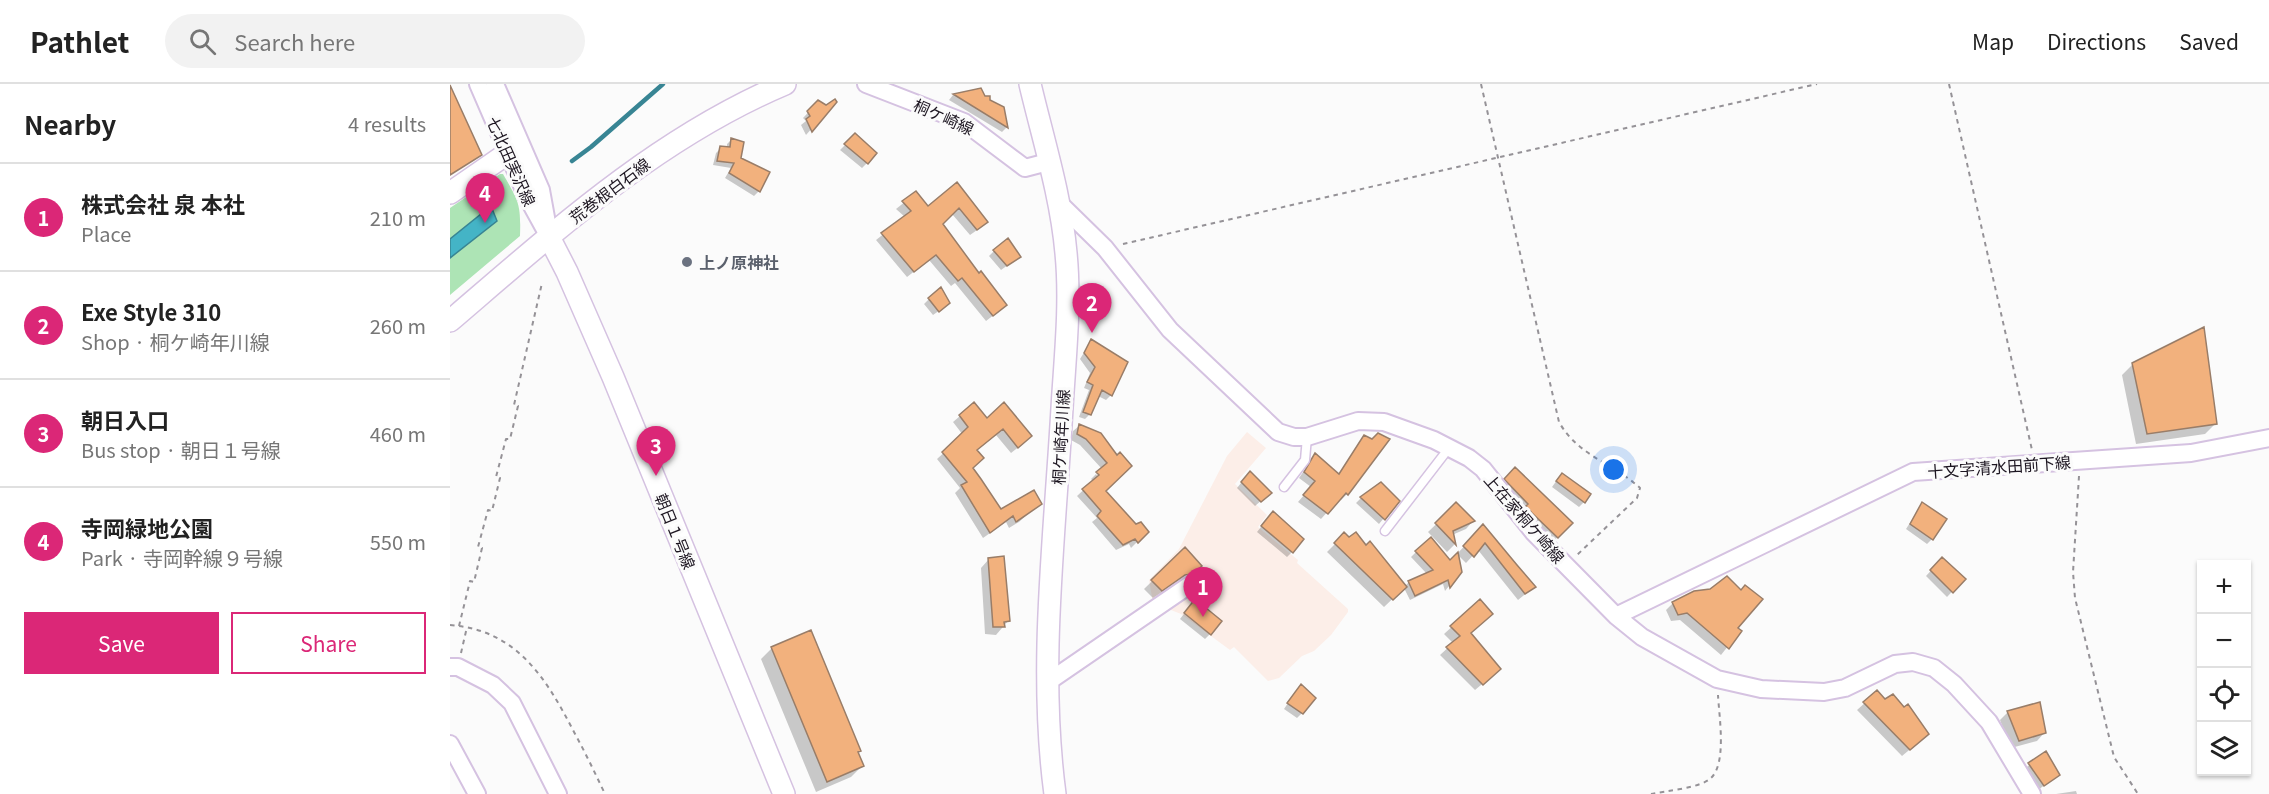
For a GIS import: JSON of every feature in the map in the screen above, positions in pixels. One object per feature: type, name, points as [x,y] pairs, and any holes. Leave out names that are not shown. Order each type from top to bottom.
[{"type":"street","name":"七北田実沢線","points":[[478,84],[527,197],[549,237]]},
{"type":"street","points":[[495,84],[541,190],[549,237]]},
{"type":"street","name":"荒巻根白石線","points":[[450,321],[595,199],[653,156],[692,132],[785,84]]},
{"type":"street","name":"桐ケ崎線","points":[[866,84],[964,122],[1025,168],[1048,162]]},
{"type":"street","name":"桐ケ崎年川線","points":[[1030,84],[1057,201],[1066,253],[1067,306],[1048,682],[1048,729],[1055,794]]},
{"type":"street","points":[[450,193],[508,153]]},
{"type":"street","name":"上在家桐ケ崎線","points":[[1057,201],[1105,248],[1170,330],[1278,432],[1294,437],[1307,437],[1358,421],[1384,422],[1434,440],[1449,448],[1483,469],[1534,533],[1616,616],[1642,637],[1717,679],[1761,689],[1824,692],[1845,688],[1895,664],[1913,662],[1934,668],[1954,684],[1989,722],[2032,794]]},
{"type":"street","name":"朝日１号線","points":[[549,237],[567,272],[613,377],[784,794]]},
{"type":"street","name":"十文字清水田前下線","points":[[1616,616],[1913,472],[2191,453],[2269,438]]},
{"type":"street","points":[[1048,682],[1191,584]]},
{"type":"street","points":[[454,667],[493,685],[512,703],[558,794]]},
{"type":"street","points":[[450,744],[477,794]]},
{"type":"lane","points":[[1284,487],[1305,460],[1307,437]]},
{"type":"lane","points":[[1385,531],[1449,448]]},
{"type":"path","points":[[1481,84],[1559,422],[1567,436],[1580,448],[1630,479],[1640,488],[1637,498],[1566,566]]},
{"type":"path","points":[[1105,248],[1817,84]]},
{"type":"path","points":[[1949,84],[2035,463]]},
{"type":"path","points":[[459,626],[470,582],[474,582],[482,548],[478,547],[488,510],[492,511],[498,489],[500,478],[496,477],[506,439],[510,440],[518,406],[514,405],[542,283]]},
{"type":"path","points":[[2080,461],[2073,572],[2075,598],[2114,757],[2138,794]]},
{"type":"path","points":[[450,625],[467,627],[487,634],[508,645],[530,662],[546,681],[605,794]]},
{"type":"path","points":[[454,667],[467,627]]},
{"type":"path","points":[[1651,794],[1700,784],[1710,779],[1718,768],[1721,743],[1717,679]]},
{"type":"shaded area","points":[[1247,432],[1266,448],[1235,484],[1267,515],[1258,527],[1298,560],[1297,563],[1348,609],[1331,635],[1314,651],[1302,656],[1279,678],[1268,681],[1234,647],[1230,650],[1181,614],[1153,603],[1149,580],[1179,549],[1227,456]]},
{"type":"green space","points":[[503,174],[518,204],[520,236],[450,295],[450,208]]},
{"type":"water","points":[[491,206],[497,221],[450,258],[450,239]]},
{"type":"building","points":[[450,85],[482,155],[450,175]]},
{"type":"building","points":[[981,88],[985,96],[990,96],[990,100],[1004,107],[1008,128],[953,94]]},
{"type":"building","points":[[835,99],[837,102],[812,132],[806,119],[810,116],[807,111],[818,100],[826,105]]},
{"type":"building","points":[[855,133],[877,153],[868,164],[844,144]]},
{"type":"building","points":[[731,138],[744,142],[741,158],[770,172],[760,192],[729,173],[734,163],[717,161],[720,146],[730,147]]},
{"type":"building","points":[[957,182],[988,222],[977,230],[959,208],[943,224],[979,273],[981,271],[1007,305],[993,316],[962,278],[958,281],[936,255],[914,272],[881,233],[911,211],[902,201],[916,191],[928,206]]},
{"type":"building","points":[[1008,238],[1021,257],[1007,266],[993,250]]},
{"type":"building","points":[[941,287],[950,303],[939,312],[928,298]]},
{"type":"building","points":[[2204,327],[2217,424],[2147,434],[2132,363]]},
{"type":"building","points":[[1091,339],[1128,362],[1112,396],[1102,390],[1091,415],[1083,412],[1093,385],[1087,382],[1095,367],[1084,353]]},
{"type":"building","points":[[974,402],[987,418],[1004,402],[1032,436],[1018,448],[1003,429],[977,450],[984,458],[973,468],[1001,509],[1034,490],[1042,504],[1016,522],[1013,516],[990,533],[961,485],[967,482],[942,452],[968,427],[959,415]]},
{"type":"building","points":[[1079,424],[1101,433],[1117,455],[1120,452],[1132,466],[1106,491],[1136,524],[1141,522],[1149,532],[1138,543],[1135,539],[1123,545],[1097,516],[1101,511],[1082,489],[1099,475],[1096,472],[1107,463],[1086,439],[1077,434]]},
{"type":"building","points":[[1378,433],[1390,439],[1348,495],[1346,493],[1328,514],[1303,495],[1315,481],[1304,472],[1315,453],[1339,474],[1364,435],[1372,439]]},
{"type":"building","points":[[1515,467],[1573,523],[1558,538],[1532,513],[1526,506],[1528,504],[1504,479]]},
{"type":"building","points":[[1250,471],[1272,493],[1261,502],[1241,482]]},
{"type":"building","points":[[1562,473],[1591,494],[1585,503],[1556,481]]},
{"type":"building","points":[[1381,482],[1400,501],[1385,520],[1360,497]]},
{"type":"building","points":[[1456,502],[1475,521],[1453,531],[1456,545],[1435,523]]},
{"type":"building","points":[[1922,502],[1947,519],[1933,540],[1910,524]]},
{"type":"building","points":[[1273,511],[1304,539],[1293,553],[1261,526]]},
{"type":"building","points":[[1483,524],[1536,587],[1525,594],[1485,543],[1474,557],[1463,546]]},
{"type":"building","points":[[1344,532],[1349,537],[1356,532],[1366,545],[1370,541],[1407,587],[1393,600],[1334,543]]},
{"type":"building","points":[[1431,537],[1450,560],[1458,552],[1462,572],[1450,588],[1448,580],[1415,596],[1408,581],[1433,570],[1415,551]]},
{"type":"building","points":[[1185,547],[1202,566],[1193,574],[1185,575],[1162,591],[1151,580]]},
{"type":"building","points":[[1004,556],[1010,621],[1004,622],[1005,627],[993,627],[988,558]]},
{"type":"building","points":[[1942,557],[1966,579],[1953,593],[1930,570]]},
{"type":"building","points":[[1727,576],[1741,590],[1745,585],[1763,599],[1738,628],[1742,631],[1729,649],[1687,613],[1678,615],[1672,602],[1694,591],[1710,589]]},
{"type":"building","points":[[1195,599],[1222,621],[1211,635],[1184,613]]},
{"type":"building","points":[[1480,599],[1493,614],[1471,633],[1501,669],[1483,685],[1446,647],[1460,636],[1450,626]]},
{"type":"building","points":[[811,630],[861,751],[858,752],[864,766],[827,782],[771,647]]},
{"type":"building","points":[[1301,684],[1316,698],[1303,714],[1287,703]]},
{"type":"building","points":[[1877,690],[1885,699],[1893,694],[1904,707],[1908,704],[1929,734],[1910,750],[1863,702]]},
{"type":"building","points":[[2040,702],[2046,733],[2019,741],[2007,711]]},
{"type":"building","points":[[2046,751],[2060,775],[2044,786],[2028,763]]},
{"type":"waterway","points":[[572,161],[663,84]]},
{"type":"place","name":"寺岡緑地公園","points":[[485,223]]},
{"type":"place","name":"上ノ原神社","points":[[687,262]]},
{"type":"place","name":"Exe Style 310","points":[[1092,333]]},
{"type":"place","name":"朝日入口","points":[[656,476]]},
{"type":"place","name":"株式会社 泉 本社","points":[[1203,617]]}]
